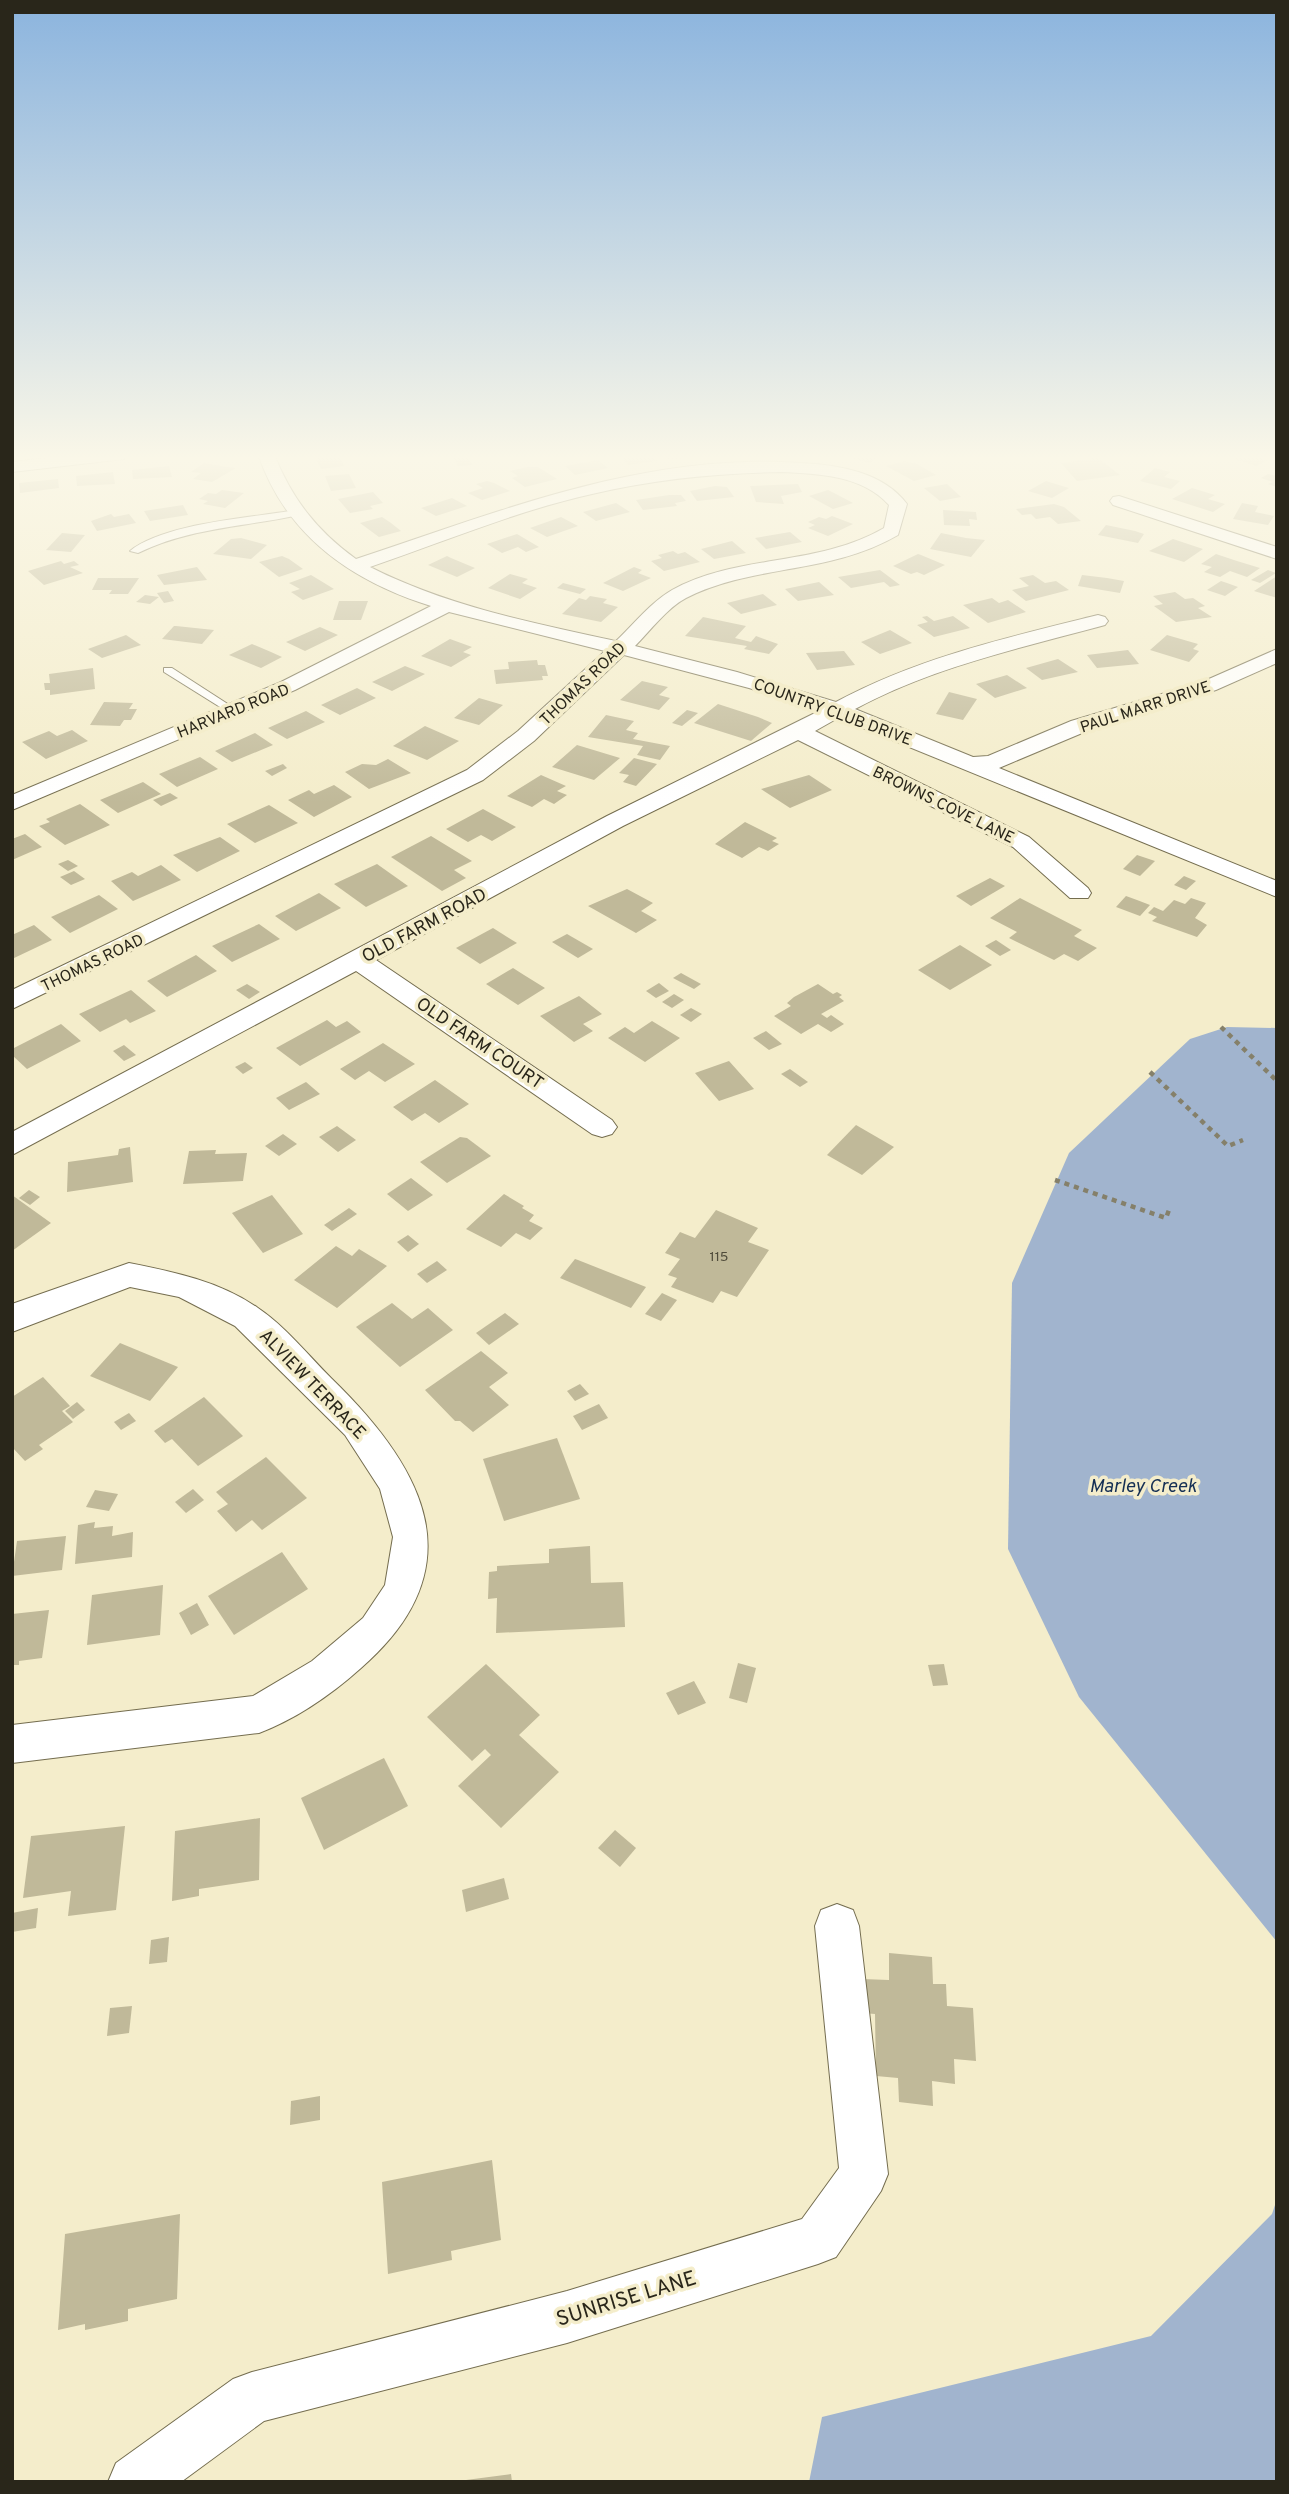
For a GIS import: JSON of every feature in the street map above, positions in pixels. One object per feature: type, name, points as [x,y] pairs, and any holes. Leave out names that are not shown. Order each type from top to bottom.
[{"type":"street","name":"COUNTRY CLUB DRIVE","points":[[366,570],[448,605],[511,624],[772,686],[838,710],[1277,890]]},
{"type":"street","name":"THOMAS ROAD","points":[[12,1001],[475,775],[526,736],[617,648],[677,596],[698,584],[764,570]]},
{"type":"street","name":"HARVARD ROAD","points":[[12,803],[357,655],[448,605]]},
{"type":"street","name":"OLD FARM ROAD","points":[[12,1144],[615,821],[798,731],[878,688],[939,664],[1098,621]]},
{"type":"street","name":"PAUL MARR DRIVE","points":[[971,764],[992,763],[1079,726],[1258,670],[1277,655]]},
{"type":"street","name":"BROWNS COVE LANE","points":[[798,731],[1021,842],[1079,893]]},
{"type":"street","name":"OLD FARM COURT","points":[[358,960],[602,1126]]},
{"type":"street","name":"ALVIEW TERRACE","points":[[12,1320],[27,1311],[130,1275],[186,1286],[247,1317],[357,1425],[397,1485],[411,1537],[403,1590],[377,1630],[326,1674],[259,1714],[12,1744]]},
{"type":"street","name":"SUNRISE LANE","points":[[135,2482],[251,2398],[567,2317],[818,2239],[864,2174],[837,1926]]},
{"type":"lane","points":[[168,670],[232,710]]},
{"type":"path","points":[[1221,1027],[1277,1081]]},
{"type":"path","points":[[1150,1072],[1228,1146],[1242,1140]]},
{"type":"path","points":[[1055,1180],[1166,1218],[1169,1210]]},
{"type":"water","name":"Marley Creek","points":[[1227,1027],[1277,1028],[1277,1942],[1079,1697],[1008,1549],[1012,1283],[1069,1153],[1190,1039]]},
{"type":"water","points":[[1277,2199],[1277,2482],[809,2482],[822,2417],[1151,2336],[1272,2214]]},
{"type":"building","points":[[77,570],[83,573],[44,585],[28,571]]},
{"type":"building","points":[[180,570],[200,570],[207,580],[164,585],[157,575]]},
{"type":"building","points":[[270,570],[299,570],[279,577]]},
{"type":"building","points":[[441,570],[470,570],[457,577]]},
{"type":"building","points":[[627,570],[641,570],[638,573],[651,578],[623,591],[603,583]]},
{"type":"building","points":[[881,570],[900,585],[890,587],[884,582],[851,588],[838,577]]},
{"type":"building","points":[[903,570],[934,570],[924,575],[917,572],[911,574]]},
{"type":"building","points":[[1207,570],[1257,570],[1247,577],[1230,571],[1220,577],[1204,572]]},
{"type":"building","points":[[1267,570],[1276,573],[1260,583],[1251,580]]},
{"type":"building","points":[[510,574],[528,579],[522,583],[537,588],[520,599],[488,588]]},
{"type":"building","points":[[311,575],[334,589],[303,600],[291,592],[300,589],[289,583]]},
{"type":"building","points":[[1033,575],[1045,583],[1056,581],[1069,590],[1026,601],[1012,590],[1029,586],[1019,578]]},
{"type":"building","points":[[1082,575],[1124,581],[1120,593],[1078,586]]},
{"type":"building","points":[[1277,576],[1277,598],[1254,591]]},
{"type":"building","points":[[98,578],[139,578],[128,594],[109,594],[112,590],[92,590]]},
{"type":"building","points":[[1221,581],[1238,587],[1225,596],[1207,590]]},
{"type":"building","points":[[819,582],[834,595],[798,601],[785,589]]},
{"type":"building","points":[[563,583],[586,589],[580,594],[557,588]]},
{"type":"building","points":[[168,591],[174,601],[164,603],[157,593]]},
{"type":"building","points":[[1175,592],[1185,599],[1193,598],[1205,606],[1198,608],[1212,617],[1176,622],[1154,606],[1163,604],[1153,596]]},
{"type":"building","points":[[763,594],[777,605],[741,614],[727,603]]},
{"type":"building","points":[[145,595],[159,597],[150,604],[136,602]]},
{"type":"building","points":[[590,596],[607,599],[603,603],[618,607],[601,622],[562,614],[579,598],[586,600]]},
{"type":"building","points":[[992,598],[999,603],[1008,600],[1026,612],[988,623],[963,605]]},
{"type":"building","points":[[339,601],[368,601],[361,620],[333,620]]},
{"type":"building","points":[[927,616],[934,621],[953,616],[970,628],[934,637],[917,625],[928,622],[922,617]]},
{"type":"building","points":[[703,617],[746,626],[735,638],[751,642],[756,636],[778,644],[769,654],[744,649],[747,646],[685,636]]},
{"type":"building","points":[[174,626],[214,630],[202,644],[162,639]]},
{"type":"building","points":[[320,627],[338,635],[305,651],[286,642]]},
{"type":"building","points":[[890,630],[912,643],[880,654],[861,642]]},
{"type":"building","points":[[126,635],[141,645],[102,658],[88,649]]},
{"type":"building","points":[[1167,635],[1198,644],[1193,649],[1199,651],[1189,662],[1150,650]]},
{"type":"building","points":[[450,639],[472,647],[463,652],[471,655],[451,667],[421,656]]},
{"type":"building","points":[[252,644],[282,657],[261,668],[229,655]]},
{"type":"building","points":[[1128,650],[1139,664],[1097,668],[1087,655]]},
{"type":"building","points":[[844,651],[855,665],[817,670],[806,653]]},
{"type":"building","points":[[1058,659],[1078,672],[1042,680],[1026,668]]},
{"type":"building","points":[[537,660],[538,665],[545,665],[548,676],[542,676],[543,680],[496,684],[494,670],[509,669],[508,662]]},
{"type":"building","points":[[405,666],[425,674],[392,691],[372,682]]},
{"type":"building","points":[[93,668],[95,689],[50,695],[50,690],[45,690],[44,683],[50,683],[49,674]]},
{"type":"building","points":[[1007,675],[1027,688],[995,698],[976,684]]},
{"type":"building","points":[[642,681],[668,687],[659,695],[670,698],[659,710],[620,700]]},
{"type":"building","points":[[357,688],[376,698],[340,715],[321,705]]},
{"type":"building","points":[[949,692],[977,699],[963,720],[936,714]]},
{"type":"building","points":[[479,698],[503,705],[479,725],[454,718]]},
{"type":"building","points":[[104,702],[133,703],[129,709],[137,709],[131,720],[124,720],[120,726],[90,725]]},
{"type":"building","points":[[718,704],[772,723],[751,741],[694,723]]},
{"type":"building","points":[[687,710],[698,713],[682,726],[672,723]]},
{"type":"building","points":[[306,711],[325,722],[287,739],[268,728]]},
{"type":"building","points":[[606,715],[634,721],[626,730],[638,733],[633,739],[670,746],[660,760],[637,755],[643,746],[588,737]]},
{"type":"building","points":[[425,726],[459,741],[427,760],[393,746]]},
{"type":"building","points":[[72,730],[88,741],[46,759],[22,742],[49,731],[57,736]]},
{"type":"building","points":[[255,733],[273,745],[232,762],[215,751]]},
{"type":"building","points":[[577,745],[620,758],[594,780],[552,767]]},
{"type":"building","points":[[200,757],[218,769],[177,787],[159,774]]},
{"type":"building","points":[[634,758],[657,764],[636,786],[623,782],[629,775],[619,773]]},
{"type":"building","points":[[388,759],[411,773],[369,789],[345,772],[362,764],[376,765]]},
{"type":"building","points":[[283,764],[287,768],[272,776],[265,771]]},
{"type":"building","points":[[541,775],[566,786],[557,791],[567,795],[554,804],[544,799],[532,807],[507,796]]},
{"type":"building","points":[[809,775],[832,790],[790,808],[761,789]]},
{"type":"building","points":[[143,782],[161,794],[118,813],[100,800]]},
{"type":"building","points":[[334,785],[352,797],[314,817],[288,800],[309,790],[314,794]]},
{"type":"building","points":[[170,793],[178,798],[161,806],[153,800]]},
{"type":"building","points":[[80,804],[110,825],[65,845],[39,826],[50,822],[46,819]]},
{"type":"building","points":[[269,805],[298,823],[255,843],[227,824]]},
{"type":"building","points":[[483,809],[516,827],[492,841],[481,835],[468,842],[446,829]]},
{"type":"building","points":[[745,822],[777,838],[772,841],[779,844],[768,851],[759,847],[742,858],[715,844]]},
{"type":"building","points":[[25,834],[42,847],[12,860],[12,839]]},
{"type":"building","points":[[431,836],[472,861],[454,870],[466,878],[442,891],[391,857]]},
{"type":"building","points":[[220,837],[240,851],[197,872],[173,855]]},
{"type":"building","points":[[1137,855],[1155,861],[1140,876],[1123,869]]},
{"type":"building","points":[[68,860],[78,866],[68,871],[58,864]]},
{"type":"building","points":[[377,864],[408,886],[366,907],[334,884]]},
{"type":"building","points":[[161,865],[181,880],[133,901],[111,881],[132,872],[138,876]]},
{"type":"building","points":[[74,871],[85,879],[71,885],[60,877]]},
{"type":"building","points":[[1184,876],[1196,881],[1186,890],[1174,885]]},
{"type":"building","points":[[990,878],[1005,886],[971,906],[956,896]]},
{"type":"building","points":[[627,889],[653,903],[641,911],[657,920],[636,933],[588,906]]},
{"type":"building","points":[[319,893],[341,908],[296,931],[275,916]]},
{"type":"building","points":[[99,895],[118,909],[70,933],[51,917]]},
{"type":"building","points":[[1126,896],[1150,905],[1140,916],[1116,907]]},
{"type":"building","points":[[1020,898],[1082,930],[1074,936],[1097,948],[1078,961],[1064,954],[1054,960],[1009,938],[1017,932],[990,918]]},
{"type":"building","points":[[1191,898],[1206,903],[1195,918],[1207,925],[1197,937],[1152,921],[1157,917],[1148,913],[1154,907],[1163,911],[1174,900],[1185,904]]},
{"type":"building","points":[[259,924],[280,939],[232,962],[212,946]]},
{"type":"building","points":[[34,925],[52,940],[12,959],[12,935]]},
{"type":"building","points":[[493,928],[517,943],[480,964],[456,948]]},
{"type":"building","points":[[567,934],[593,949],[578,958],[552,942]]},
{"type":"building","points":[[996,940],[1011,950],[1000,956],[985,946]]},
{"type":"building","points":[[960,945],[992,965],[950,990],[918,970]]},
{"type":"building","points":[[196,955],[217,971],[167,997],[147,981]]},
{"type":"building","points":[[513,968],[545,988],[518,1005],[486,984]]},
{"type":"building","points":[[681,973],[701,984],[694,989],[673,978]]},
{"type":"building","points":[[659,983],[669,991],[656,998],[646,991]]},
{"type":"building","points":[[247,984],[260,992],[249,999],[236,990]]},
{"type":"building","points":[[818,984],[833,994],[837,992],[842,995],[839,997],[844,1001],[821,1014],[827,1018],[831,1015],[844,1024],[831,1032],[818,1024],[801,1034],[774,1016],[791,1006],[787,1003],[794,997]]},
{"type":"building","points":[[131,990],[156,1011],[130,1023],[126,1019],[100,1032],[79,1014]]},
{"type":"building","points":[[674,994],[684,1000],[672,1008],[662,1002]]},
{"type":"building","points":[[579,996],[602,1014],[583,1024],[593,1031],[574,1042],[540,1016]]},
{"type":"building","points":[[691,1008],[702,1014],[691,1022],[680,1015]]},
{"type":"building","points":[[327,1020],[336,1027],[347,1021],[361,1032],[300,1066],[276,1048]]},
{"type":"building","points":[[652,1021],[680,1038],[645,1062],[608,1038],[625,1027],[634,1033]]},
{"type":"building","points":[[61,1024],[81,1041],[27,1069],[12,1055],[12,1049]]},
{"type":"building","points":[[766,1031],[782,1044],[769,1050],[753,1038]]},
{"type":"building","points":[[383,1043],[415,1064],[385,1082],[369,1071],[355,1080],[340,1069]]},
{"type":"building","points":[[124,1045],[136,1055],[124,1061],[113,1051]]},
{"type":"building","points":[[729,1061],[754,1089],[719,1101],[695,1073]]},
{"type":"building","points":[[245,1062],[253,1068],[243,1074],[235,1067]]},
{"type":"building","points":[[790,1069],[808,1082],[800,1087],[781,1074]]},
{"type":"building","points":[[435,1080],[469,1104],[439,1123],[425,1113],[412,1121],[393,1107]]},
{"type":"building","points":[[306,1082],[320,1094],[289,1110],[276,1098]]},
{"type":"building","points":[[856,1125],[894,1147],[862,1175],[827,1155]]},
{"type":"building","points":[[337,1126],[356,1140],[338,1152],[319,1137]]},
{"type":"building","points":[[283,1134],[297,1144],[279,1156],[265,1146]]},
{"type":"building","points":[[460,1137],[467,1138],[491,1156],[447,1183],[420,1162]]},
{"type":"building","points":[[130,1147],[133,1182],[67,1192],[68,1162],[118,1155],[119,1149]]},
{"type":"building","points":[[216,1150],[215,1154],[247,1153],[243,1181],[183,1184],[189,1151]]},
{"type":"building","points":[[411,1178],[433,1195],[408,1211],[387,1194]]},
{"type":"building","points":[[29,1190],[40,1197],[30,1205],[19,1198]]},
{"type":"building","points":[[504,1194],[524,1206],[522,1208],[534,1215],[529,1221],[543,1228],[530,1240],[516,1233],[501,1247],[466,1229]]},
{"type":"building","points":[[12,1195],[51,1223],[12,1251]]},
{"type":"building","points":[[272,1195],[303,1234],[263,1253],[232,1213]]},
{"type":"building","points":[[349,1208],[357,1214],[332,1231],[324,1225]]},
{"type":"building","points":[[716,1210],[758,1228],[748,1242],[769,1250],[737,1297],[721,1291],[713,1303],[671,1287],[677,1278],[668,1275],[680,1259],[665,1253],[680,1232],[695,1238]]},
{"type":"building","points":[[408,1235],[419,1244],[408,1252],[397,1242]]},
{"type":"building","points":[[336,1246],[352,1256],[359,1249],[387,1266],[337,1308],[294,1280]]},
{"type":"building","points":[[575,1259],[646,1287],[631,1308],[560,1278]]},
{"type":"building","points":[[437,1261],[447,1270],[427,1283],[417,1274]]},
{"type":"building","points":[[662,1293],[677,1300],[661,1321],[645,1314]]},
{"type":"building","points":[[392,1303],[412,1319],[428,1308],[453,1330],[400,1367],[356,1327]]},
{"type":"building","points":[[505,1313],[519,1324],[489,1345],[476,1333]]},
{"type":"building","points":[[120,1343],[178,1367],[150,1401],[90,1376]]},
{"type":"building","points":[[481,1351],[508,1373],[489,1387],[509,1405],[473,1432],[460,1421],[455,1421],[425,1390]]},
{"type":"building","points":[[43,1377],[70,1406],[62,1411],[73,1422],[39,1445],[43,1449],[25,1461],[12,1447],[12,1397]]},
{"type":"building","points":[[580,1384],[589,1394],[575,1401],[567,1391]]},
{"type":"building","points":[[204,1397],[243,1436],[198,1466],[172,1439],[165,1443],[154,1431]]},
{"type":"building","points":[[77,1402],[85,1410],[73,1419],[65,1411]]},
{"type":"building","points":[[599,1404],[608,1418],[582,1430],[573,1416]]},
{"type":"building","points":[[129,1413],[136,1421],[121,1430],[114,1422]]},
{"type":"building","points":[[557,1438],[580,1499],[504,1521],[483,1459]]},
{"type":"building","points":[[266,1457],[307,1498],[262,1530],[252,1520],[236,1532],[217,1511],[228,1504],[216,1492]]},
{"type":"building","points":[[193,1489],[204,1500],[186,1513],[175,1502]]},
{"type":"building","points":[[95,1490],[118,1494],[109,1511],[86,1507]]},
{"type":"building","points":[[95,1522],[94,1528],[113,1526],[112,1536],[133,1532],[132,1557],[75,1564],[78,1525]]},
{"type":"building","points":[[66,1536],[62,1570],[12,1576],[17,1541]]},
{"type":"building","points":[[590,1546],[591,1583],[623,1582],[625,1627],[496,1633],[497,1598],[488,1599],[489,1572],[497,1571],[497,1566],[549,1563],[549,1549]]},
{"type":"building","points":[[282,1552],[308,1589],[234,1635],[208,1596]]},
{"type":"building","points":[[163,1585],[160,1635],[87,1645],[92,1595]]},
{"type":"building","points":[[197,1603],[209,1625],[191,1635],[179,1613]]},
{"type":"building","points":[[49,1610],[42,1658],[19,1661],[19,1665],[12,1665],[12,1614]]},
{"type":"building","points":[[738,1663],[756,1668],[747,1703],[729,1698]]},
{"type":"building","points":[[486,1664],[540,1715],[519,1735],[559,1772],[501,1828],[458,1786],[491,1755],[485,1749],[472,1761],[427,1717]]},
{"type":"building","points":[[944,1664],[948,1685],[933,1686],[928,1665]]},
{"type":"building","points":[[694,1681],[706,1703],[678,1715],[666,1693]]},
{"type":"building","points":[[384,1758],[408,1806],[324,1850],[301,1798]]},
{"type":"building","points":[[260,1818],[259,1880],[199,1889],[199,1896],[172,1901],[175,1831]]},
{"type":"building","points":[[125,1826],[116,1910],[68,1916],[71,1891],[23,1898],[31,1836]]},
{"type":"building","points":[[615,1830],[636,1848],[620,1867],[598,1848]]},
{"type":"building","points":[[504,1878],[509,1899],[466,1912],[462,1890]]},
{"type":"building","points":[[38,1908],[36,1928],[12,1932],[12,1913]]},
{"type":"building","points":[[169,1937],[167,1962],[149,1964],[151,1940]]},
{"type":"building","points":[[889,1953],[932,1957],[933,1984],[946,1984],[947,2006],[973,2008],[976,2061],[954,2059],[955,2084],[932,2081],[933,2106],[899,2102],[898,2078],[876,2076],[875,2014],[863,2013],[862,1979],[889,1980]]},
{"type":"building","points":[[132,2006],[129,2033],[107,2036],[110,2008]]},
{"type":"building","points":[[320,2096],[320,2120],[290,2125],[291,2101]]},
{"type":"building","points":[[492,2160],[501,2240],[451,2251],[452,2260],[388,2274],[382,2182]]},
{"type":"building","points":[[180,2214],[177,2299],[128,2309],[128,2321],[85,2330],[85,2324],[58,2330],[65,2234]]},
{"type":"building","points":[[511,2474],[512,2482],[466,2482],[466,2480]]}]
